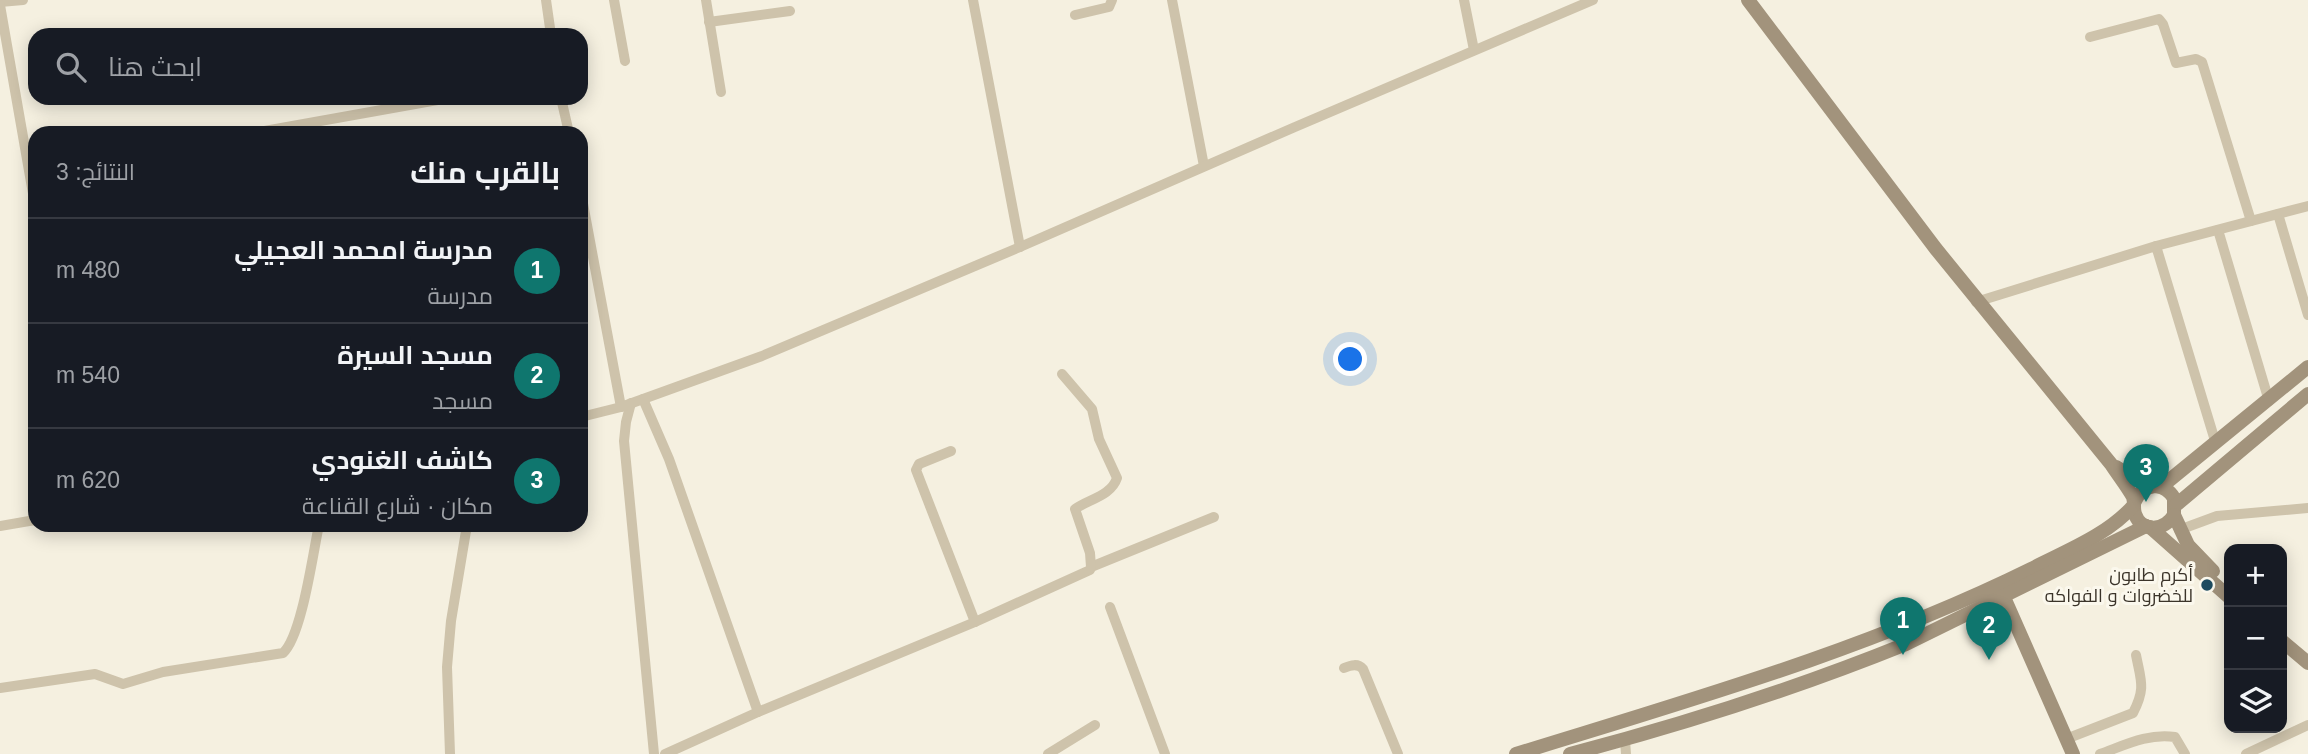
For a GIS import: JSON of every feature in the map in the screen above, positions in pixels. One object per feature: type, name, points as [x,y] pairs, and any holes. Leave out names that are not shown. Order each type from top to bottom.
[{"type":"main road","points":[[1748,0],[1976,302],[2112,464],[2134,503],[2136,515],[2224,584]]},
{"type":"main road","points":[[1570,754],[1626,747],[1906,644],[2118,522],[2144,489],[2158,486],[2216,444],[2308,367]]},
{"type":"main road","points":[[1516,754],[1858,645],[2001,590],[2148,527],[2162,527],[2175,510],[2308,394]]},
{"type":"main road","points":[[2112,464],[2134,479],[2170,492],[2179,530],[2224,591]]},
{"type":"main road","points":[[2001,590],[2073,754]]},
{"type":"main road","points":[[2287,636],[2308,653]]},
{"type":"main road","points":[[2287,645],[2308,663]]},
{"type":"street","points":[[23,0],[0,4],[28,148]]},
{"type":"street","points":[[546,0],[550,28]]},
{"type":"street","points":[[614,0],[625,61]]},
{"type":"street","points":[[705,0],[721,92]]},
{"type":"street","points":[[972,0],[1020,247]]},
{"type":"street","points":[[1075,15],[1109,7],[1112,0]]},
{"type":"street","points":[[1172,0],[1204,166]]},
{"type":"street","points":[[1464,0],[1474,50]]},
{"type":"street","points":[[588,415],[626,405],[762,356],[1593,0]]},
{"type":"street","points":[[709,22],[790,11]]},
{"type":"street","points":[[2090,37],[2159,19],[2176,63],[2196,59],[2202,62],[2251,221]]},
{"type":"street","points":[[292,126],[409,105]]},
{"type":"street","points":[[563,105],[567,126]]},
{"type":"street","points":[[1976,302],[2157,246],[2308,206]]},
{"type":"street","points":[[2278,214],[2308,315]]},
{"type":"street","points":[[588,226],[626,405],[624,441],[654,754]]},
{"type":"street","points":[[2218,230],[2269,401]]},
{"type":"street","points":[[2157,246],[2216,444]]},
{"type":"street","points":[[1062,374],[1092,409],[1099,439],[1117,478],[1108,491],[1075,509],[1090,553],[1091,567]]},
{"type":"street","points":[[643,399],[669,459],[758,712]]},
{"type":"street","points":[[951,451],[919,464],[916,470],[975,622]]},
{"type":"street","points":[[2179,530],[2217,516],[2308,508]]},
{"type":"street","points":[[665,754],[758,712],[975,622],[1091,567],[1214,517]]},
{"type":"street","points":[[0,526],[28,521]]},
{"type":"street","points":[[0,688],[95,674],[123,684],[163,671],[283,653],[292,641],[300,613],[317,532]]},
{"type":"street","points":[[450,754],[447,667],[451,621],[466,532]]},
{"type":"street","points":[[1110,607],[1165,754]]},
{"type":"street","points":[[2066,739],[2133,713],[2143,683],[2136,655]]},
{"type":"street","points":[[1344,668],[1360,665],[1363,669],[1398,754]]},
{"type":"street","points":[[2246,754],[2308,724]]},
{"type":"street","points":[[1048,754],[1095,725]]},
{"type":"street","points":[[2100,754],[2147,737],[2161,735],[2175,737],[2185,754]]},
{"type":"place","name":"كاشف الغنودي","points":[[2146,502]]},
{"type":"place","name":"أكرم طابون للخضروات و الفواكه","points":[[2207,585]]},
{"type":"place","name":"مدرسة امحمد العجيلي","points":[[1903,655]]},
{"type":"place","name":"مسجد السيرة","points":[[1989,660]]}]
